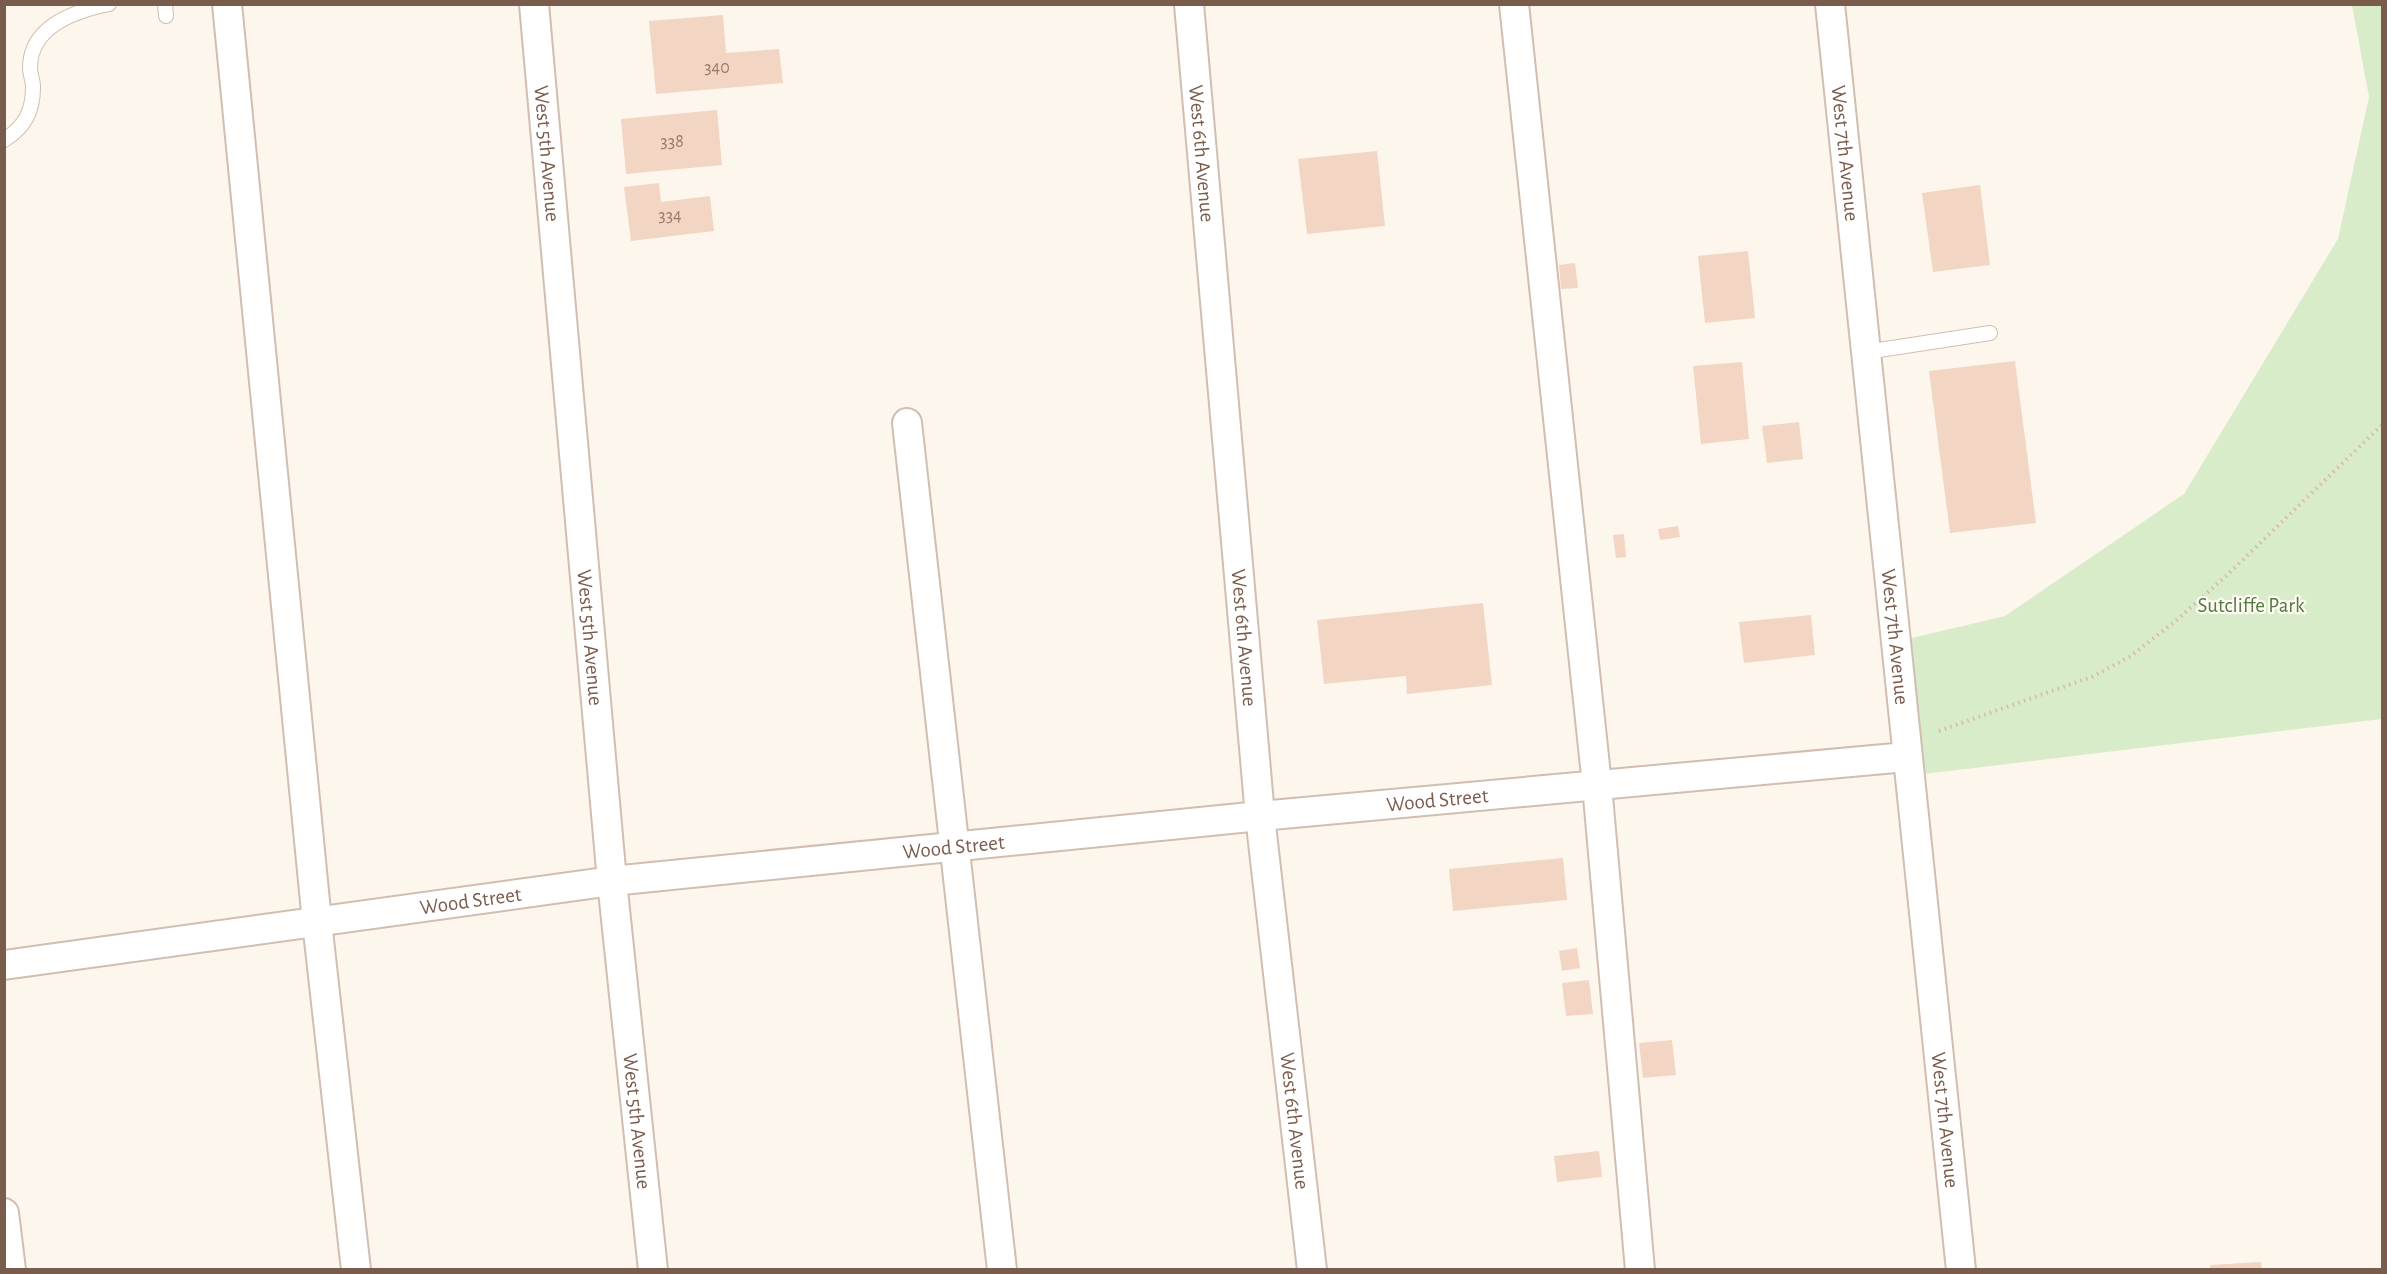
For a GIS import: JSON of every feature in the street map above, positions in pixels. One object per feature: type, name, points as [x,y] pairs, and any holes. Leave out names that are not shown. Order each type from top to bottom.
[{"type":"street","points":[[227,4],[317,922],[356,1269]]},
{"type":"street","name":"West 5th Avenue","points":[[534,4],[612,881],[653,1269]]},
{"type":"street","name":"West 6th Avenue","points":[[1189,4],[1260,816],[1312,1269]]},
{"type":"street","points":[[1514,4],[1597,785],[1641,1269]]},
{"type":"street","name":"West 7th Avenue","points":[[1830,4],[1905,750],[1961,1269]]},
{"type":"street","points":[[908,423],[1002,1269]]},
{"type":"street","name":"Wood Street","points":[[4,965],[612,881],[1260,816],[1597,785],[1905,750]]},
{"type":"street","points":[[4,1213],[11,1269]]},
{"type":"lane","points":[[4,140],[16,132],[28,119],[33,86],[30,68],[35,46],[54,22],[89,8],[109,4]]},
{"type":"lane","points":[[1866,352],[1990,333]]},
{"type":"path","points":[[1905,750],[2094,676],[2132,656],[2226,576],[2382,425]]},
{"type":"green space","name":"Sutcliffe Park","points":[[2352,5],[2382,5],[2382,719],[1908,776],[1895,642],[2005,616],[2184,494],[2338,239],[2369,97]]},
{"type":"building","points":[[723,15],[726,53],[779,49],[783,83],[656,94],[649,21]]},
{"type":"building","points":[[717,110],[722,165],[626,174],[621,119]]},
{"type":"building","points":[[1377,151],[1385,226],[1307,234],[1298,159]]},
{"type":"building","points":[[659,183],[661,202],[710,196],[714,231],[631,241],[624,187]]},
{"type":"building","points":[[1980,185],[1990,265],[1933,272],[1922,193]]},
{"type":"building","points":[[1748,251],[1755,318],[1705,323],[1698,256]]},
{"type":"building","points":[[1575,263],[1578,288],[1561,289],[1559,265]]},
{"type":"building","points":[[2015,361],[2036,523],[1950,533],[1929,371]]},
{"type":"building","points":[[1742,362],[1749,439],[1701,444],[1693,366]]},
{"type":"building","points":[[1799,422],[1803,459],[1767,463],[1762,426]]},
{"type":"building","points":[[1678,526],[1680,537],[1660,540],[1658,529]]},
{"type":"building","points":[[1624,534],[1626,557],[1616,558],[1613,535]]},
{"type":"building","points":[[1483,603],[1492,685],[1407,694],[1406,676],[1324,684],[1317,620]]},
{"type":"building","points":[[1811,615],[1815,655],[1744,663],[1739,622]]},
{"type":"building","points":[[1563,858],[1567,900],[1453,911],[1449,869]]},
{"type":"building","points":[[1577,948],[1580,968],[1562,971],[1559,951]]},
{"type":"building","points":[[1589,980],[1593,1014],[1566,1016],[1562,983]]},
{"type":"building","points":[[1672,1040],[1676,1075],[1643,1078],[1639,1043]]},
{"type":"building","points":[[1599,1151],[1602,1177],[1557,1182],[1554,1156]]},
{"type":"building","points":[[2261,1262],[2262,1270],[2211,1270],[2210,1265]]}]
